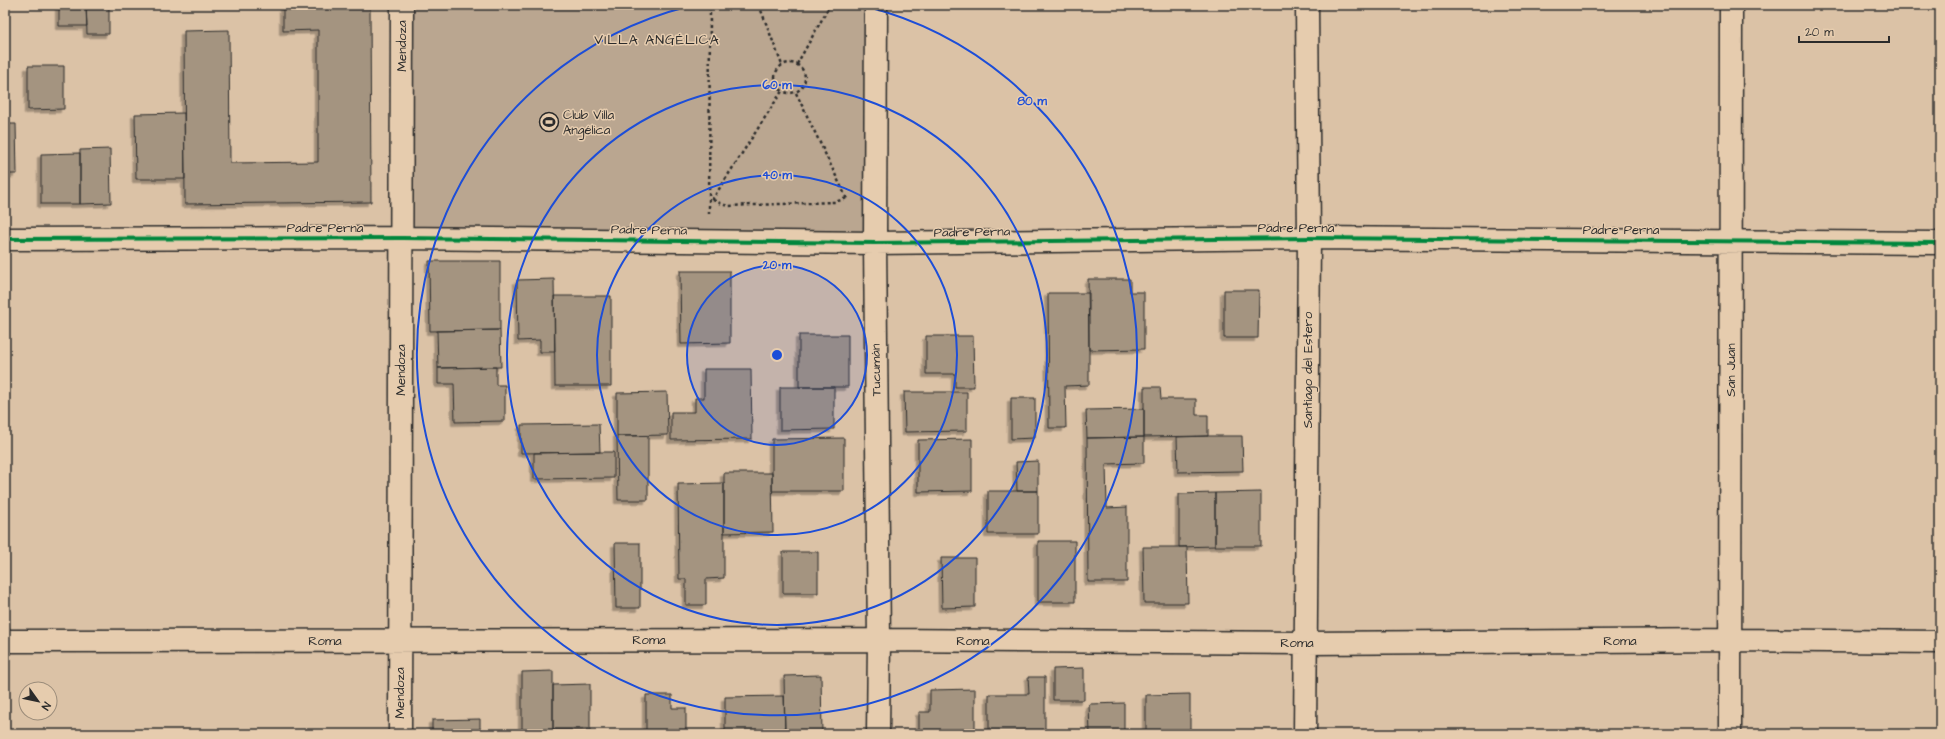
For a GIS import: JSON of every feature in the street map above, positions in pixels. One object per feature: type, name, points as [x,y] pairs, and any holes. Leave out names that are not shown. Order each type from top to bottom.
[{"type":"street","name":"Mendoza","points":[[400,734],[402,5]]},
{"type":"street","name":"Tucumán","points":[[876,5],[875,243],[879,640],[878,734]]},
{"type":"street","name":"Santiago del Estero","points":[[1305,734],[1309,238],[1307,5]]},
{"type":"street","name":"San Juan","points":[[1730,734],[1731,5]]},
{"type":"street","name":"Padre Perna","points":[[5,239],[402,238],[875,243],[1309,238],[1731,240],[1940,243]]},
{"type":"street","name":"Roma","points":[[5,641],[879,640],[1306,643],[1730,640],[1940,642]]},
{"type":"path","points":[[707,241],[712,201],[710,5]]},
{"type":"path","points":[[759,5],[782,65]]},
{"type":"path","points":[[797,64],[830,5]]},
{"type":"path","points":[[787,63],[797,64],[804,70],[806,80],[804,85],[796,93],[786,93],[782,91],[776,83],[776,73],[782,65],[787,63]]},
{"type":"path","points":[[712,201],[782,91]]},
{"type":"path","points":[[796,93],[847,198]]},
{"type":"path","points":[[848,191],[847,198],[850,242]]},
{"type":"path","points":[[712,201],[727,206],[835,202],[847,198]]},
{"type":"shaded area","name":"Club Villa Angélica","points":[[402,5],[876,5],[875,243],[402,238]]},
{"type":"building","points":[[59,5],[86,5],[87,26],[59,26]]},
{"type":"building","points":[[86,5],[109,5],[109,34],[87,34]]},
{"type":"building","points":[[283,5],[370,5],[371,202],[185,204],[184,31],[229,30],[230,163],[318,162],[318,30],[283,31]]},
{"type":"building","points":[[28,66],[64,66],[64,109],[28,110]]},
{"type":"building","points":[[184,113],[185,179],[136,179],[135,114]]},
{"type":"building","points":[[5,124],[16,124],[17,174],[5,174]]},
{"type":"building","points":[[110,149],[111,203],[80,204],[80,150]]},
{"type":"building","points":[[80,153],[80,204],[41,204],[41,154]]},
{"type":"building","points":[[429,261],[500,261],[500,330],[430,331]]},
{"type":"building","points":[[680,271],[730,271],[730,343],[681,344]]},
{"type":"building","points":[[554,279],[555,352],[540,352],[540,340],[518,341],[517,280]]},
{"type":"building","points":[[1088,279],[1130,279],[1130,292],[1144,292],[1144,349],[1089,350]]},
{"type":"building","points":[[1224,290],[1259,290],[1258,338],[1224,338]]},
{"type":"building","points":[[1048,293],[1089,293],[1089,385],[1065,386],[1066,428],[1049,428]]},
{"type":"building","points":[[554,296],[611,296],[611,386],[555,386]]},
{"type":"building","points":[[500,330],[501,367],[438,368],[437,331]]},
{"type":"building","points":[[799,335],[848,335],[848,387],[799,387]]},
{"type":"building","points":[[926,336],[973,336],[974,387],[955,387],[955,374],[926,374]]},
{"type":"building","points":[[496,367],[496,385],[505,385],[505,421],[455,422],[454,384],[438,384],[438,368]]},
{"type":"building","points":[[704,369],[751,369],[752,439],[671,440],[671,412],[695,412],[695,398],[704,398]]},
{"type":"building","points":[[780,387],[834,387],[834,429],[780,430]]},
{"type":"building","points":[[1144,387],[1160,387],[1161,399],[1196,399],[1196,415],[1208,415],[1208,436],[1144,437]]},
{"type":"building","points":[[667,392],[668,435],[617,436],[617,393]]},
{"type":"building","points":[[904,392],[967,392],[967,431],[905,432]]},
{"type":"building","points":[[1011,398],[1035,398],[1035,438],[1011,439]]},
{"type":"building","points":[[1144,409],[1144,437],[1087,438],[1086,410]]},
{"type":"building","points":[[599,424],[600,452],[521,453],[521,425]]},
{"type":"building","points":[[617,436],[648,436],[648,500],[618,500]]},
{"type":"building","points":[[1242,436],[1243,471],[1178,472],[1177,437]]},
{"type":"building","points":[[1144,437],[1144,463],[1106,464],[1107,508],[1127,507],[1127,582],[1088,582],[1087,438]]},
{"type":"building","points":[[844,438],[844,491],[772,491],[772,439]]},
{"type":"building","points":[[972,439],[972,491],[918,492],[918,440]]},
{"type":"building","points":[[614,452],[614,478],[534,479],[534,453]]},
{"type":"building","points":[[1038,461],[1038,491],[1017,491],[1016,462]]},
{"type":"building","points":[[724,473],[772,473],[773,532],[724,533]]},
{"type":"building","points":[[724,483],[724,578],[706,579],[706,605],[686,605],[686,579],[679,579],[678,484]]},
{"type":"building","points":[[988,491],[1038,491],[1038,534],[988,534]]},
{"type":"building","points":[[1261,492],[1261,546],[1215,546],[1215,493]]},
{"type":"building","points":[[1215,493],[1215,546],[1179,547],[1179,494]]},
{"type":"building","points":[[1038,541],[1075,541],[1075,602],[1038,602]]},
{"type":"building","points":[[615,543],[640,543],[640,608],[616,608]]},
{"type":"building","points":[[1143,547],[1187,547],[1188,603],[1144,603]]},
{"type":"building","points":[[783,552],[818,552],[818,593],[783,593]]},
{"type":"building","points":[[941,558],[975,558],[975,607],[942,608]]},
{"type":"building","points":[[1084,668],[1084,700],[1053,700],[1053,669]]},
{"type":"building","points":[[553,671],[553,734],[522,734],[522,672]]},
{"type":"building","points":[[821,675],[822,734],[785,734],[784,676]]},
{"type":"building","points":[[1028,677],[1045,677],[1045,734],[989,734],[989,694],[1029,694]]},
{"type":"building","points":[[590,684],[590,730],[553,730],[553,685]]},
{"type":"building","points":[[975,689],[975,734],[919,734],[919,712],[930,712],[930,690]]},
{"type":"building","points":[[1190,694],[1190,734],[1146,734],[1146,695]]},
{"type":"building","points":[[646,695],[672,695],[672,708],[686,708],[686,734],[646,734]]},
{"type":"building","points":[[784,696],[785,734],[725,734],[725,697]]},
{"type":"building","points":[[1124,703],[1124,734],[1090,734],[1089,704]]},
{"type":"building","points":[[480,719],[480,734],[432,734],[432,720]]},
{"type":"cycle path","points":[[5,239],[402,238],[875,243],[1309,238],[1940,243]]},
{"type":"place","name":"Club Villa Angélica","points":[[549,122]]},
{"type":"district","name":"VILLA ANGÉLICA","points":[[657,40]]}]
